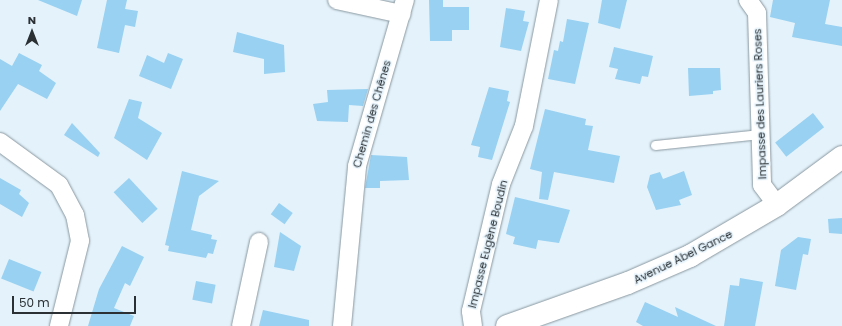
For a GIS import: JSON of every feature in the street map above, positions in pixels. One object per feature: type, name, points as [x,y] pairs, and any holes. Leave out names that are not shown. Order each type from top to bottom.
[{"type":"main road","name":"Avenue Abel Gance","points":[[507,326],[628,283],[690,256],[777,205],[842,157]]},
{"type":"street","points":[[337,0],[403,7]]},
{"type":"street","name":"Impasse Eugène Boudin","points":[[472,326],[471,311],[501,184],[524,126],[549,0]]},
{"type":"street","name":"Impasse des Lauriers Roses","points":[[748,0],[757,13],[762,185],[777,205]]},
{"type":"street","name":"Chemin des Chênes","points":[[342,326],[357,166],[403,7]]},
{"type":"street","points":[[0,142],[59,185],[75,215],[80,241],[58,326]]},
{"type":"street","points":[[242,326],[259,242]]},
{"type":"lane","points":[[655,145],[760,134]]},
{"type":"building","points":[[38,0],[82,0],[77,16]]},
{"type":"building","points":[[107,0],[127,0],[125,9],[138,11],[135,27],[125,25],[119,53],[97,48]]},
{"type":"building","points":[[429,0],[443,0],[443,7],[469,7],[469,30],[452,30],[452,41],[430,41]]},
{"type":"building","points":[[602,0],[627,0],[620,29],[598,23]]},
{"type":"building","points":[[773,0],[830,0],[825,24],[842,27],[842,46],[792,37],[795,23],[770,17]]},
{"type":"building","points":[[506,8],[525,11],[523,21],[529,22],[521,51],[500,47]]},
{"type":"building","points":[[567,19],[589,23],[575,84],[548,79],[554,50],[558,51],[560,41],[563,42]]},
{"type":"building","points":[[237,32],[284,45],[285,72],[264,74],[264,59],[233,52]]},
{"type":"building","points":[[614,47],[653,56],[648,77],[642,76],[640,84],[615,79],[618,69],[609,67]]},
{"type":"building","points":[[19,53],[42,65],[39,71],[56,83],[47,99],[18,84],[0,111],[0,59],[12,66]]},
{"type":"building","points":[[168,53],[183,59],[171,89],[139,76],[147,55],[164,63]]},
{"type":"building","points":[[688,68],[720,68],[721,90],[713,91],[713,94],[689,96]]},
{"type":"building","points":[[489,87],[509,91],[507,101],[510,102],[492,160],[478,157],[480,147],[471,145]]},
{"type":"building","points":[[368,89],[363,106],[349,105],[348,122],[317,121],[313,104],[328,102],[327,90]]},
{"type":"building","points":[[129,99],[142,102],[138,118],[162,133],[147,160],[114,138]]},
{"type":"building","points":[[545,109],[586,119],[585,125],[593,126],[588,150],[620,156],[614,183],[554,172],[548,200],[539,199],[542,172],[530,169]]},
{"type":"building","points":[[813,113],[824,127],[786,157],[775,143]]},
{"type":"building","points":[[72,123],[100,153],[98,157],[64,135]]},
{"type":"building","points":[[371,155],[407,157],[409,180],[380,181],[380,188],[365,188]]},
{"type":"building","points":[[182,171],[219,181],[199,196],[191,230],[212,235],[211,239],[217,240],[213,254],[208,253],[206,258],[168,251],[169,246],[165,245]]},
{"type":"building","points":[[684,171],[692,195],[679,200],[681,205],[656,210],[647,187],[650,175],[660,172],[663,179]]},
{"type":"building","points":[[0,178],[21,190],[19,194],[29,203],[22,217],[0,204]]},
{"type":"building","points":[[129,178],[158,209],[142,223],[114,192]]},
{"type":"building","points":[[515,197],[570,210],[559,243],[538,240],[536,249],[513,244],[515,237],[506,234]]},
{"type":"building","points":[[279,203],[293,213],[285,224],[271,214]]},
{"type":"building","points":[[842,218],[842,234],[829,233],[828,219]]},
{"type":"building","points":[[280,232],[301,246],[294,271],[274,267]]},
{"type":"building","points":[[798,237],[811,239],[808,255],[803,254],[796,290],[775,286],[781,250]]},
{"type":"building","points":[[122,246],[144,257],[130,286],[125,283],[114,308],[134,316],[130,326],[88,326],[99,289]]},
{"type":"building","points":[[9,259],[41,272],[34,292],[1,278]]},
{"type":"building","points":[[740,278],[763,282],[755,326],[724,326],[730,285],[739,286]]},
{"type":"building","points":[[196,281],[216,285],[212,303],[192,300]]},
{"type":"building","points":[[645,302],[678,317],[675,307],[716,326],[643,326],[636,322]]},
{"type":"building","points":[[263,310],[309,320],[309,326],[259,326]]}]
